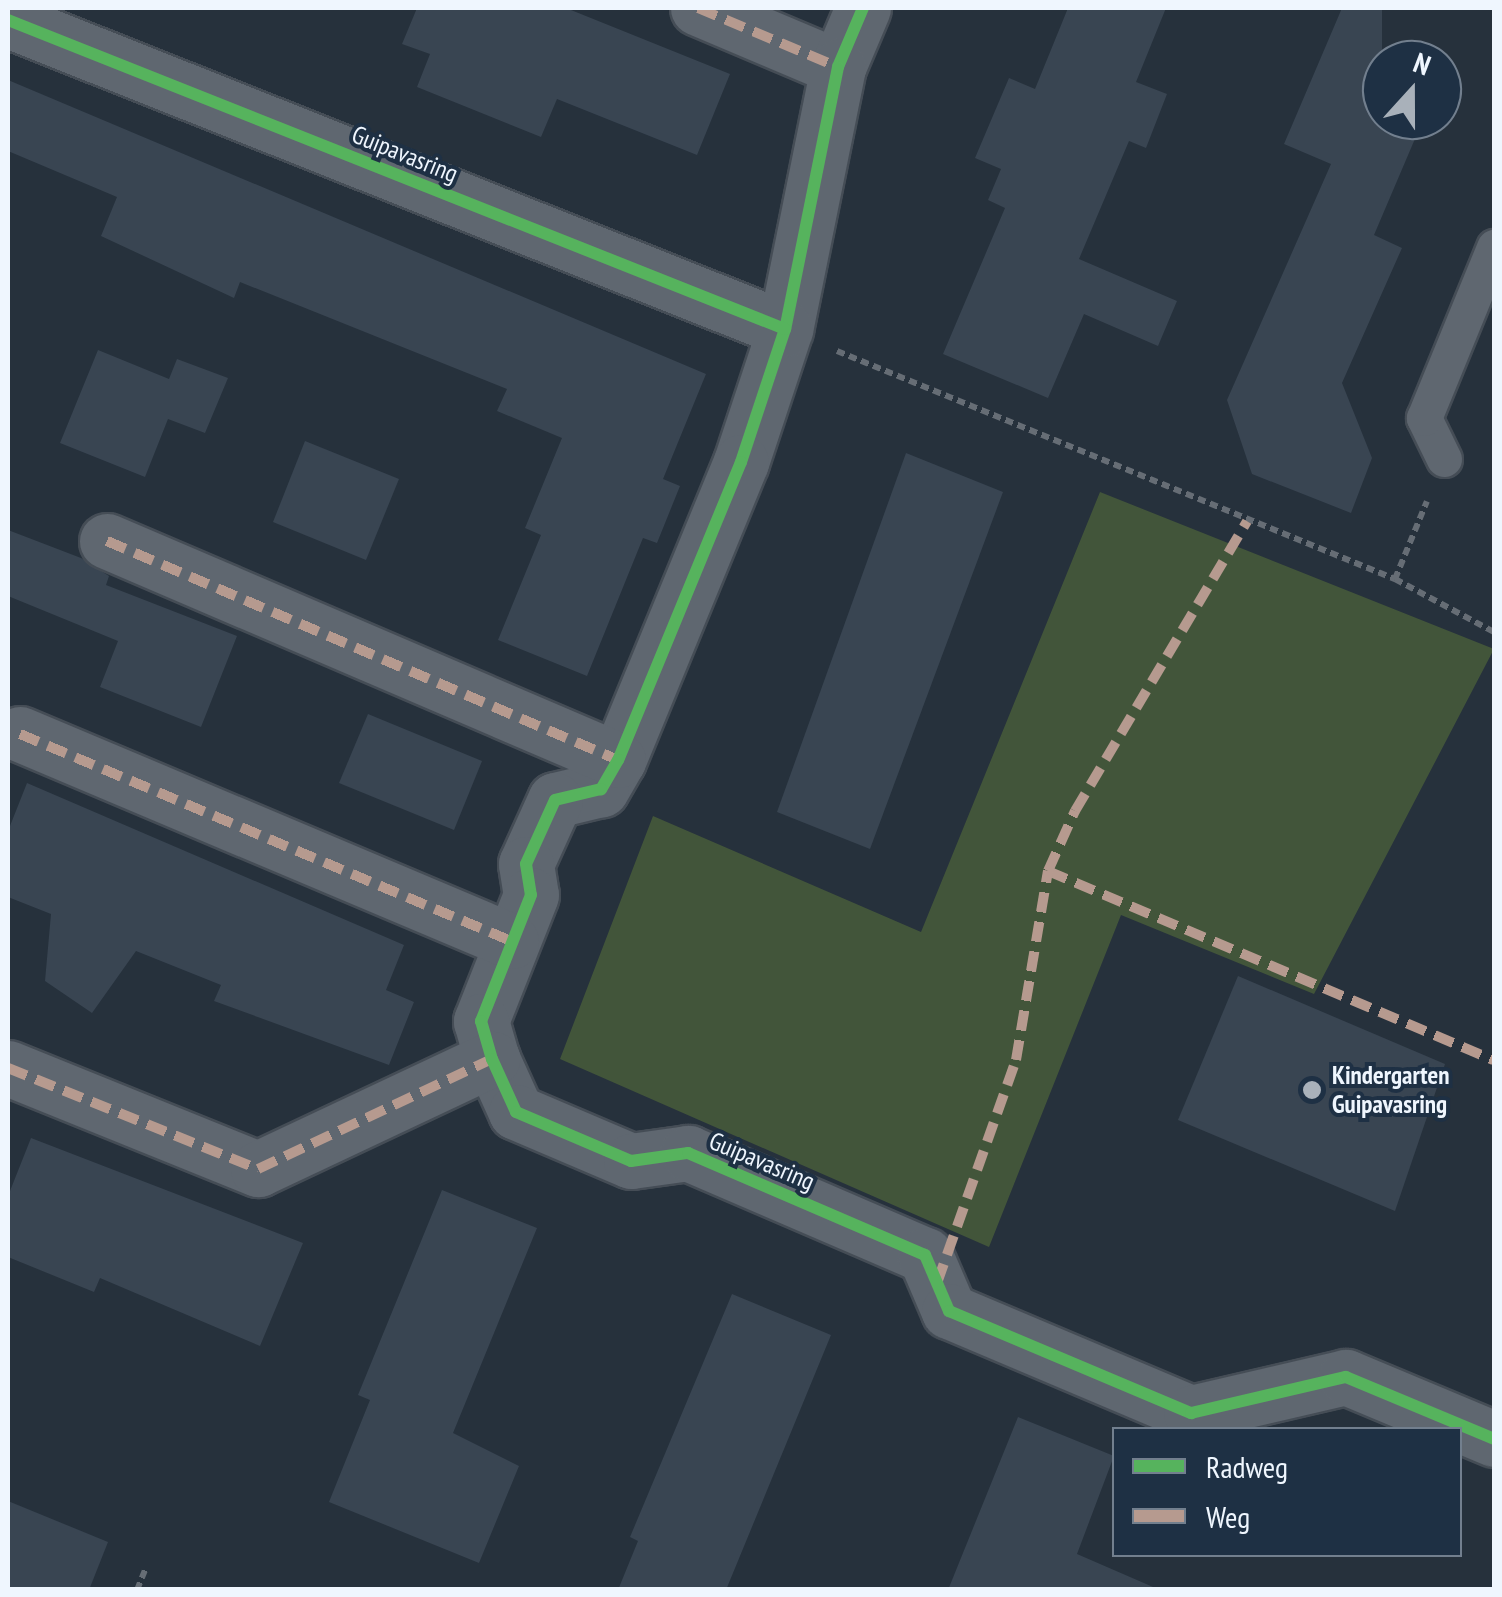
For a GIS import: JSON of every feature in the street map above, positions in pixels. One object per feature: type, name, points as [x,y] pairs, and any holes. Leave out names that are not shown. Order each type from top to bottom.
[{"type":"street","points":[[698,8],[838,67]]},
{"type":"street","name":"Guipavasring","points":[[863,8],[838,67],[785,330],[618,760],[601,788],[555,800],[526,864],[530,895],[481,1021],[492,1059],[516,1112],[631,1161],[688,1153],[925,1256],[949,1311],[1191,1413],[1346,1376],[1494,1438]]},
{"type":"street","name":"Guipavasring","points":[[8,20],[785,330]]},
{"type":"street","points":[[106,541],[618,760]]},
{"type":"street","points":[[20,734],[512,942]]},
{"type":"street","points":[[8,1068],[258,1169],[492,1059]]},
{"type":"lane","points":[[1444,459],[1424,418],[1494,247]]},
{"type":"path","points":[[785,330],[1395,579],[1494,632]]},
{"type":"path","points":[[1395,579],[1444,459]]},
{"type":"path","points":[[137,1590],[146,1568]]},
{"type":"green space","points":[[1100,492],[1494,649],[1314,994],[1121,915],[989,1247],[560,1059],[653,816],[921,932]]},
{"type":"building","points":[[417,8],[566,8],[730,74],[697,155],[557,99],[541,137],[417,87],[430,54],[402,44]]},
{"type":"building","points":[[1068,8],[1166,8],[1136,82],[1167,94],[1146,148],[1129,141],[1079,259],[1177,301],[1158,346],[1084,314],[1048,398],[943,354],[1005,208],[988,200],[1001,169],[975,158],[1009,78],[1035,89]]},
{"type":"building","points":[[1342,8],[1382,8],[1382,40],[1362,40],[1362,140],[1414,140],[1374,235],[1402,248],[1342,383],[1372,458],[1351,513],[1252,474],[1227,400],[1331,164],[1284,144]]},
{"type":"building","points":[[8,80],[706,374],[663,479],[680,486],[657,543],[643,538],[587,676],[498,640],[541,535],[525,528],[562,438],[497,411],[507,389],[240,282],[234,298],[101,236],[117,197],[8,151]]},
{"type":"building","points":[[98,350],[169,379],[177,359],[228,378],[205,433],[168,419],[145,477],[60,443]]},
{"type":"building","points":[[305,441],[399,479],[366,560],[273,522]]},
{"type":"building","points":[[906,453],[1003,492],[870,849],[777,812]]},
{"type":"building","points":[[8,530],[81,558],[109,576],[106,585],[237,636],[201,727],[100,687],[118,641],[8,596]]},
{"type":"building","points":[[368,714],[482,761],[454,830],[339,783]]},
{"type":"building","points":[[27,783],[404,945],[386,990],[414,1002],[389,1065],[214,1001],[221,985],[136,951],[92,1013],[45,981],[51,914],[8,897],[8,831]]},
{"type":"building","name":"Kindergarten Guipavasring","points":[[1238,976],[1445,1064],[1395,1211],[1178,1120]]},
{"type":"building","points":[[31,1138],[303,1243],[260,1346],[100,1278],[94,1292],[8,1257],[8,1196]]},
{"type":"building","points":[[442,1190],[537,1228],[453,1433],[519,1466],[479,1563],[329,1502],[370,1400],[358,1395]]},
{"type":"building","points":[[732,1294],[831,1335],[726,1590],[618,1590],[638,1541],[630,1537]]},
{"type":"building","points":[[1018,1417],[1112,1455],[1077,1554],[1160,1590],[948,1590]]},
{"type":"building","points":[[8,1501],[108,1542],[89,1590],[8,1590]]},
{"type":"marked path","points":[[698,8],[838,67]]},
{"type":"marked path","points":[[937,1283],[1016,1060],[1048,871],[1075,811],[1247,521]]},
{"type":"marked path","points":[[107,541],[618,760]]},
{"type":"marked path","points":[[20,734],[511,941]]},
{"type":"marked path","points":[[1048,871],[1494,1060]]},
{"type":"marked path","points":[[8,1068],[258,1169],[492,1059]]},
{"type":"cycle path","points":[[863,8],[838,67],[785,329],[741,462],[618,760],[601,789],[555,800],[526,864],[531,895],[481,1021],[492,1059],[516,1112],[631,1161],[688,1153],[925,1255],[949,1311],[1191,1413],[1346,1377],[1494,1439]]},
{"type":"cycle path","points":[[8,20],[785,329]]},
{"type":"place","name":"Kindergarten Guipavasring","points":[[1312,1090]]}]
